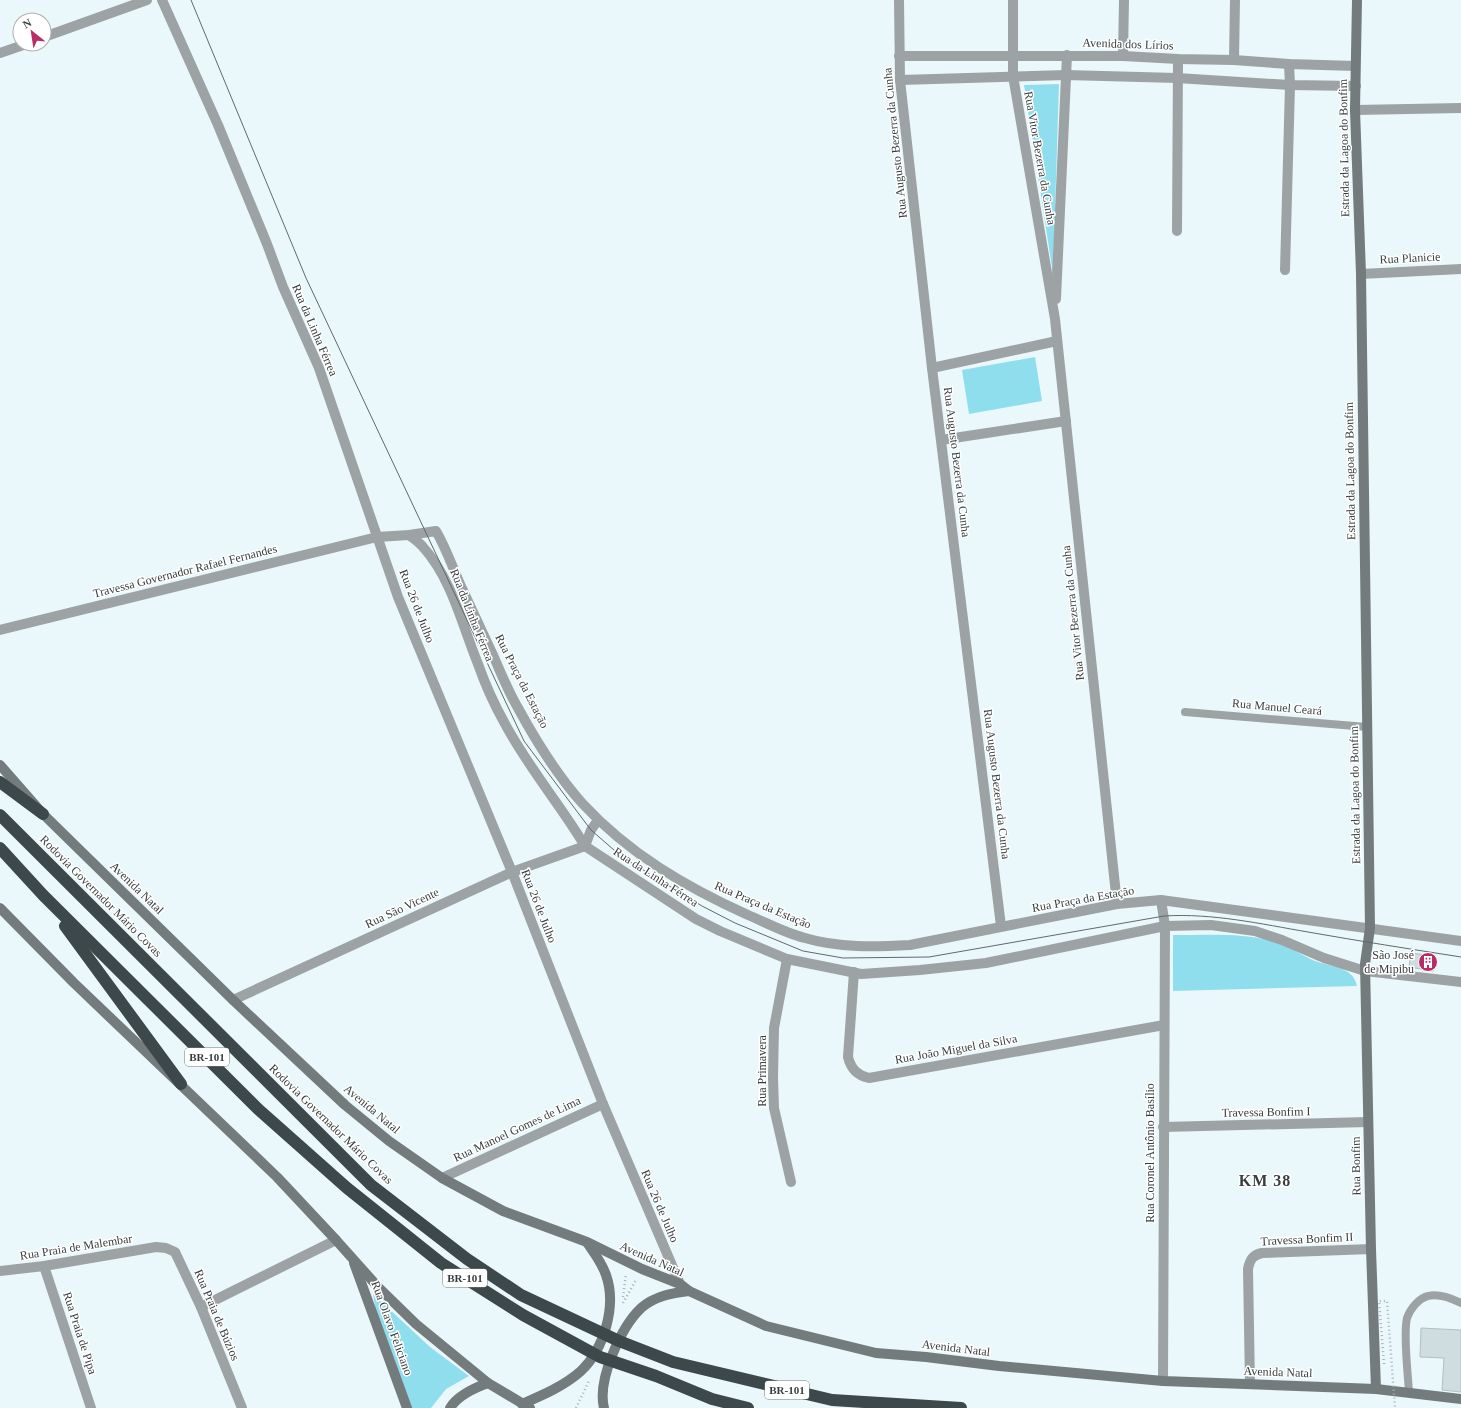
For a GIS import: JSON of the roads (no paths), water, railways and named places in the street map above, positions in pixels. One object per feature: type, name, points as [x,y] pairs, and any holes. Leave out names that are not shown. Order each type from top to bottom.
[{"type":"highway","points":[[0,782],[43,814]]},
{"type":"highway","name":"Rodovia Governador Mário Covas","points":[[0,815],[371,1185],[467,1259],[521,1295],[619,1341],[673,1362],[832,1400],[962,1408]]},
{"type":"highway","name":"BR-101","points":[[0,848],[43,895],[258,1109],[347,1188],[441,1263],[523,1316],[594,1354],[610,1361],[656,1376],[712,1399],[748,1408]]},
{"type":"highway","points":[[43,895],[181,1084]]},
{"type":"main road","name":"Estrada da Lagoa do Bonfim","points":[[1357,0],[1355,110],[1360,274],[1370,928],[1368,942]]},
{"type":"main road","name":"Avenida Natal","points":[[0,765],[43,814],[233,1000],[345,1105],[390,1142],[442,1178],[503,1211],[587,1242],[628,1263],[680,1284],[689,1291],[766,1326],[876,1353],[926,1357],[999,1366],[1162,1381],[1376,1389],[1461,1399]]},
{"type":"main road","points":[[0,908],[74,983],[277,1177],[378,1287],[416,1324],[488,1383],[526,1406],[564,1384],[580,1371],[594,1354],[604,1334],[609,1311],[610,1292],[607,1276],[600,1260],[587,1242]]},
{"type":"main road","name":"Rua Bonfim","points":[[1368,942],[1365,971],[1371,1249],[1376,1389]]},
{"type":"main road","name":"Rua Olavo Feliciano","points":[[352,1258],[408,1408]]},
{"type":"main road","points":[[604,1408],[602,1402],[603,1383],[610,1361],[630,1321],[642,1308],[656,1298],[672,1293],[689,1291]]},
{"type":"main road","points":[[450,1408],[462,1396],[475,1388],[488,1383]]},
{"type":"street","points":[[52,35],[147,0]]},
{"type":"street","name":"Rua da Linha Férrea","points":[[162,0],[218,125],[267,244],[283,288],[319,368],[377,537]]},
{"type":"street","name":"Rua Augusto Bezerra da Cunha","points":[[899,0],[900,80],[932,368],[1001,926]]},
{"type":"street","name":"Rua Vitor Bezerra da Cunha","points":[[1013,0],[1013,76],[1055,319],[1117,904]]},
{"type":"street","points":[[1123,56],[1124,0]]},
{"type":"street","points":[[1234,60],[1235,0]]},
{"type":"street","points":[[0,54],[12,49]]},
{"type":"street","name":"Rua Vitor Bezerra da Cunha","points":[[1055,319],[1067,55]]},
{"type":"street","name":"Avenida dos Lírios","points":[[899,56],[1123,56],[1355,66]]},
{"type":"street","points":[[1178,59],[1178,231]]},
{"type":"street","points":[[1286,270],[1290,85],[1289,64]]},
{"type":"street","points":[[900,80],[1066,75],[1177,78],[1290,85],[1356,86]]},
{"type":"street","points":[[1355,110],[1461,108]]},
{"type":"street","name":"Rua Planicie","points":[[1360,274],[1461,269]]},
{"type":"street","points":[[932,368],[1057,341]]},
{"type":"street","points":[[941,440],[1066,421]]},
{"type":"street","name":"Rua Praça da Estação","points":[[409,535],[436,531],[517,706],[560,776],[581,802],[598,820],[629,847],[648,860],[715,900],[777,928],[804,938],[834,944],[875,947],[910,945],[1117,904],[1161,900],[1461,941]]},
{"type":"street","points":[[377,537],[409,535]]},
{"type":"street","name":"Rua da Linha Férrea","points":[[409,535],[422,546],[435,563],[450,592],[478,666],[503,722],[526,760],[576,830],[585,846],[696,919],[720,932],[787,959],[858,973]]},
{"type":"street","name":"Travessa Governador Rafael Fernandes","points":[[0,630],[377,537]]},
{"type":"street","name":"Rua 26 de Julho","points":[[377,537],[398,597],[512,872],[603,1104],[680,1284]]},
{"type":"street","points":[[585,846],[591,830],[598,820]]},
{"type":"street","name":"Rua São Vicente","points":[[233,1000],[512,872],[585,846]]},
{"type":"street","name":"Rua Coronel Antônio Basílio","points":[[1161,900],[1166,926],[1163,1127],[1162,1381]]},
{"type":"street","points":[[858,973],[920,970],[986,963],[1166,926],[1211,925],[1255,931],[1282,940],[1324,958],[1365,971],[1461,982]]},
{"type":"street","name":"Rua Primavera","points":[[787,959],[774,1028],[773,1078],[774,1108],[791,1182]]},
{"type":"street","name":"Rua João Miguel da Silva","points":[[858,973],[848,1056],[850,1064],[854,1070],[859,1075],[869,1078],[1164,1024]]},
{"type":"street","name":"Rua Manoel Gomes de Lima","points":[[442,1178],[603,1104]]},
{"type":"street","name":"Travessa Bonfim I","points":[[1163,1127],[1368,1122]]},
{"type":"street","points":[[200,1307],[336,1240]]},
{"type":"street","name":"Rua Praia de Búzios","points":[[156,1247],[166,1248],[175,1252],[200,1307],[242,1408]]},
{"type":"street","name":"Rua Praia de Malembar","points":[[0,1271],[44,1266],[156,1247]]},
{"type":"street","name":"Travessa Bonfim II","points":[[1250,1384],[1248,1269],[1250,1260],[1256,1254],[1262,1253],[1371,1249]]},
{"type":"street","name":"Rua Praia de Pipa","points":[[44,1266],[91,1408]]},
{"type":"lane","name":"Rua Manuel Ceará","points":[[1185,712],[1367,727]]},
{"type":"lane","points":[[1409,1393],[1406,1337],[1407,1318],[1413,1306],[1427,1296],[1445,1296],[1461,1303]]},
{"type":"tram line","points":[[191,0],[306,278],[524,741],[591,830],[622,857],[702,906],[735,923],[803,951],[843,958],[929,957],[1164,916],[1182,915],[1237,920],[1461,957]]},
{"type":"place","name":"São José de Mipibu","points":[[1428,962]]},
{"type":"district","name":"KM 38","points":[[1265,1180]]}]
